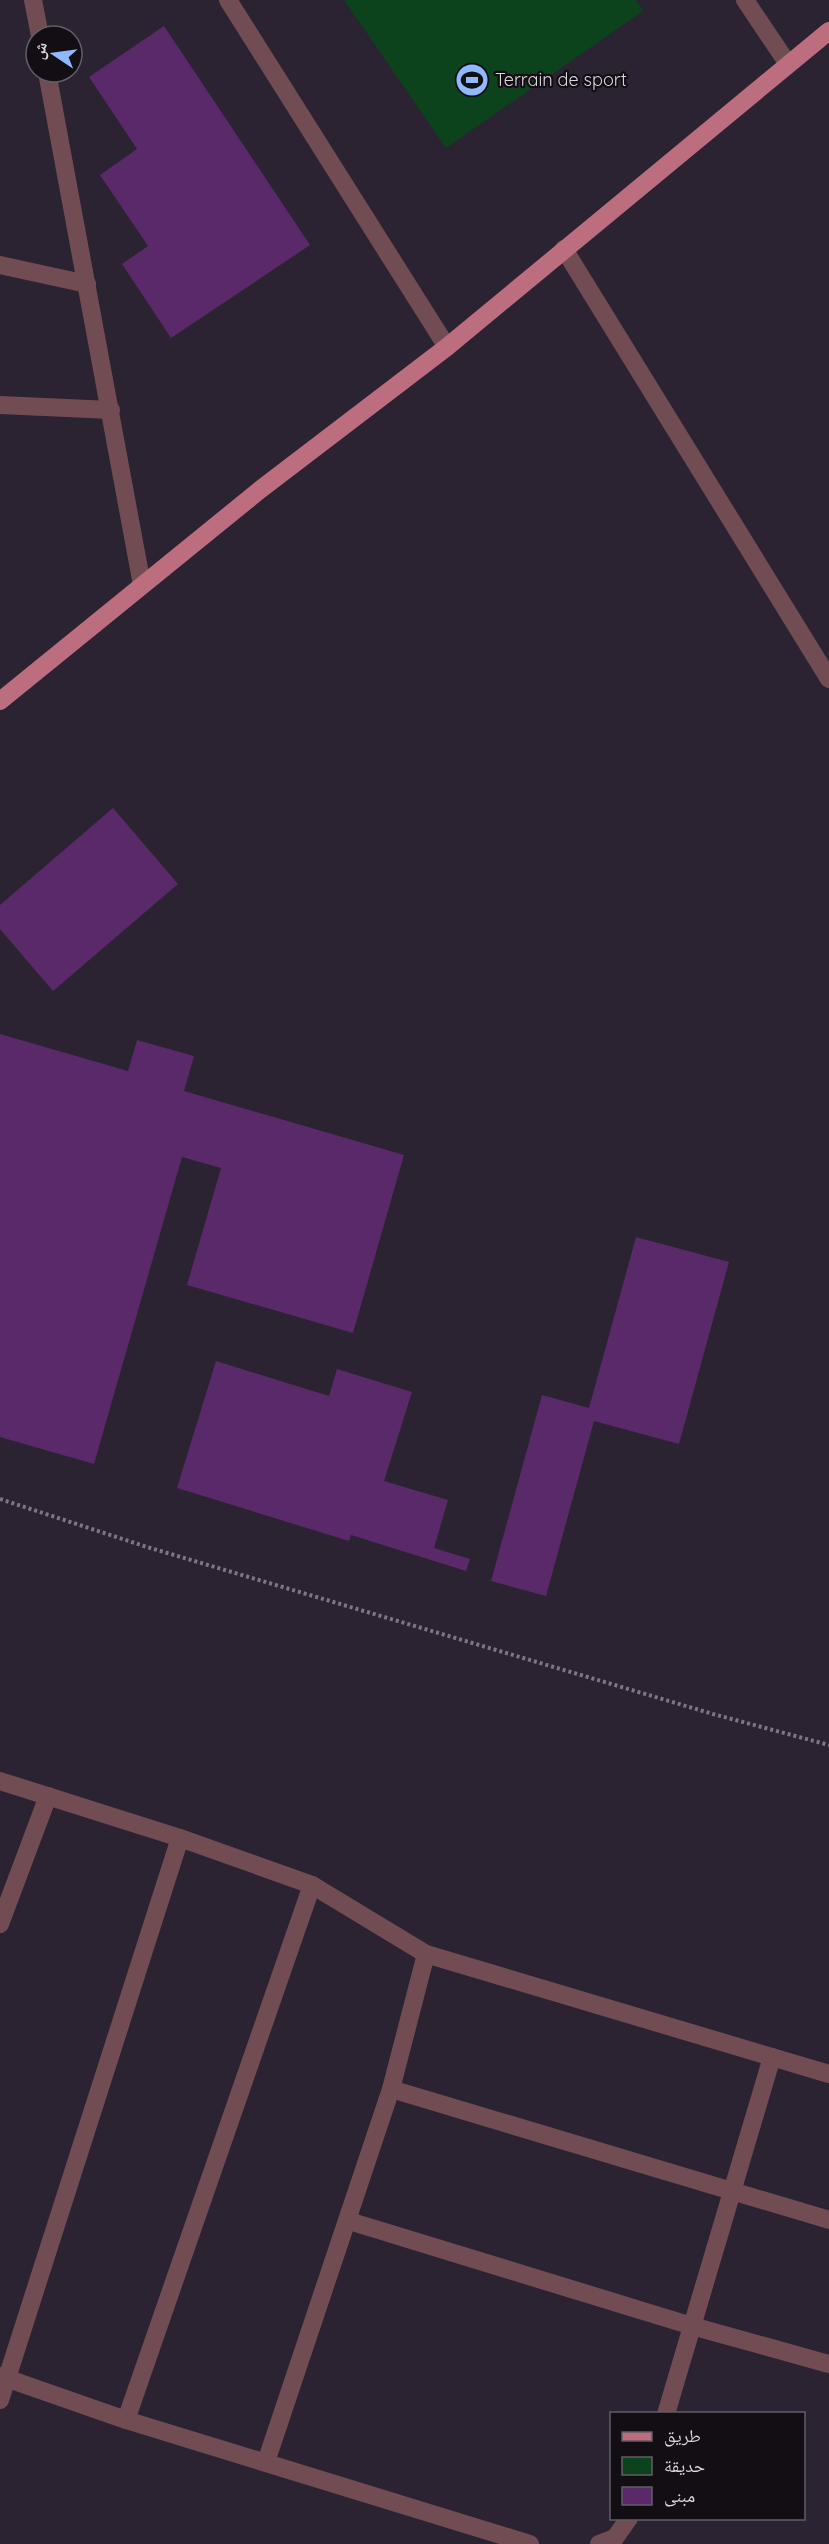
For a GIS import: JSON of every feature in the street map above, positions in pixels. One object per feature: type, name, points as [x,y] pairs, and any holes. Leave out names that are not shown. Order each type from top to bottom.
[{"type":"main road","points":[[0,701],[261,489],[447,347],[829,31]]},
{"type":"street","points":[[33,0],[38,24]]},
{"type":"street","points":[[228,0],[447,347]]},
{"type":"street","points":[[745,0],[788,64]]},
{"type":"street","points":[[49,84],[142,585]]},
{"type":"street","points":[[564,249],[829,679]]},
{"type":"street","points":[[0,265],[87,284]]},
{"type":"street","points":[[0,405],[111,410]]},
{"type":"street","points":[[0,1781],[180,1838],[312,1885],[426,1954],[829,2074]]},
{"type":"street","points":[[0,1924],[48,1796]]},
{"type":"street","points":[[0,2400],[3,2378],[180,1838]]},
{"type":"street","points":[[126,2420],[312,1885]]},
{"type":"street","points":[[266,2462],[391,2089],[426,1954]]},
{"type":"street","points":[[667,2412],[772,2057]]},
{"type":"street","points":[[391,2089],[829,2220]]},
{"type":"street","points":[[348,2221],[692,2326],[829,2364]]},
{"type":"street","points":[[3,2378],[126,2420],[530,2544]]},
{"type":"street","points":[[599,2544],[615,2538],[627,2520]]},
{"type":"path","points":[[0,1499],[147,1547],[713,1714],[829,1745]]},
{"type":"green space","name":"Terrain de sport","points":[[344,0],[636,0],[643,11],[446,148]]},
{"type":"building","points":[[164,26],[310,245],[171,338],[122,264],[148,246],[100,175],[137,149],[89,77]]},
{"type":"building","points":[[113,808],[178,884],[53,991],[0,929],[0,905]]},
{"type":"building","points":[[0,1034],[128,1071],[137,1040],[194,1056],[184,1091],[404,1155],[353,1333],[187,1285],[221,1168],[182,1157],[94,1464],[0,1437]]},
{"type":"building","points":[[636,1237],[729,1262],[679,1444],[594,1421],[546,1596],[491,1581],[542,1395],[589,1408]]},
{"type":"building","points":[[216,1361],[329,1396],[337,1369],[412,1392],[384,1481],[448,1500],[434,1548],[470,1559],[466,1571],[351,1535],[349,1541],[177,1488]]},
{"type":"place","name":"Terrain de sport","points":[[472,80]]}]
